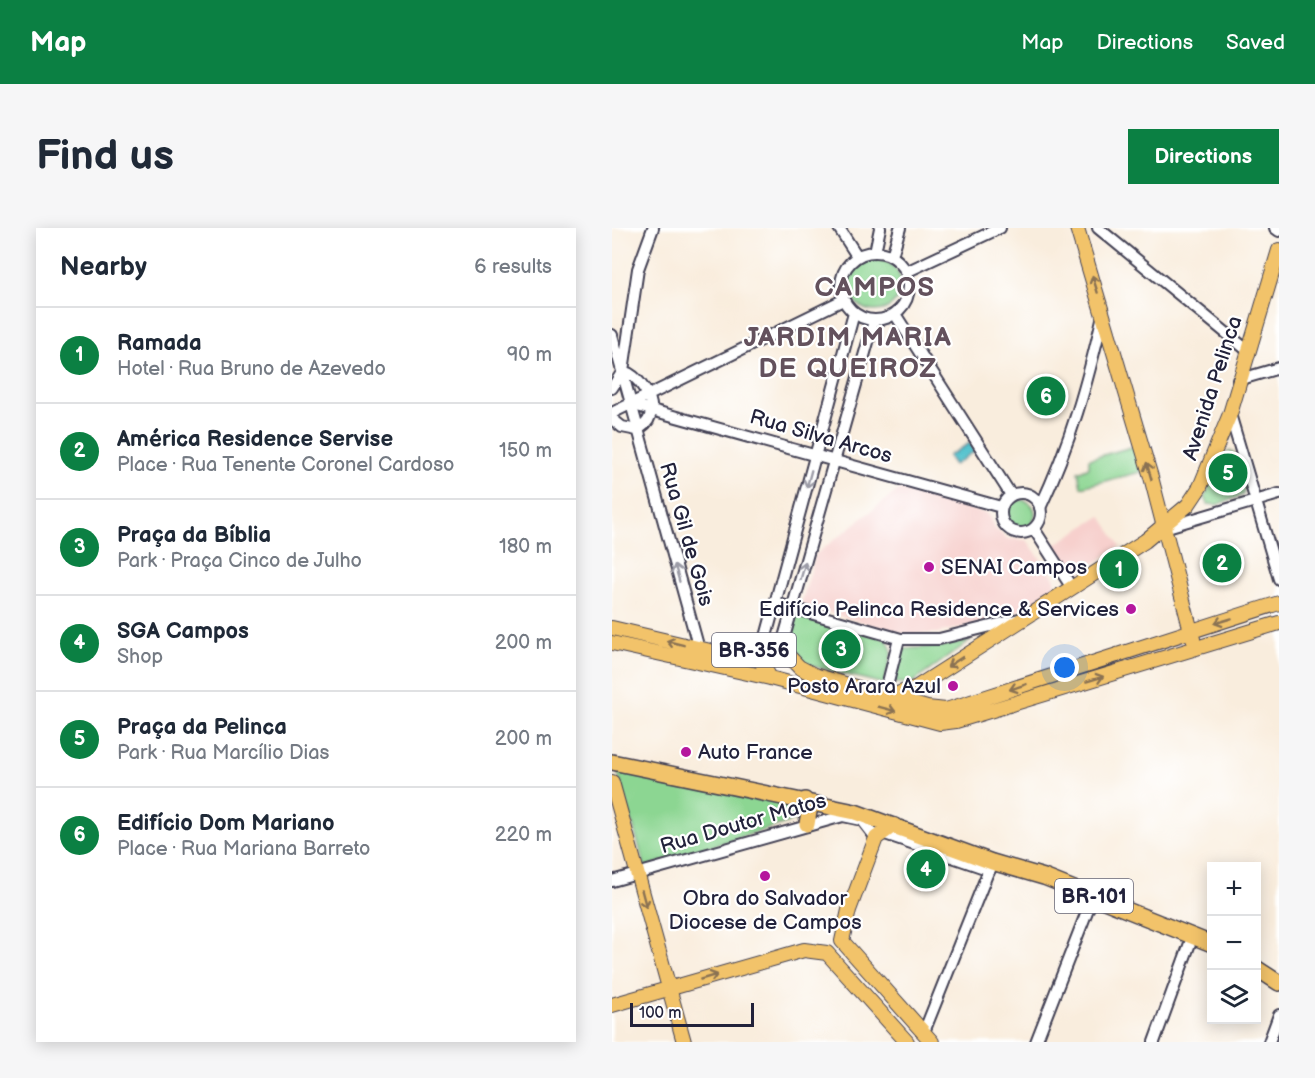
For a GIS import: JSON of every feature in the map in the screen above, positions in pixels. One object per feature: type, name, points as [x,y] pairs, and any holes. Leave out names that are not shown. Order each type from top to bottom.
[{"type":"highway","name":"BR-101","points":[[612,762],[805,800],[884,832],[991,866],[1044,877],[1207,942]]},
{"type":"highway","points":[[805,800],[809,812],[807,824]]},
{"type":"highway","points":[[1260,970],[1279,983]]},
{"type":"main road","points":[[1077,228],[1104,312],[1196,648]]},
{"type":"main road","name":"Avenida Pelinca","points":[[888,695],[917,687],[1164,528],[1195,496],[1230,414],[1238,380],[1279,250]]},
{"type":"main road","points":[[888,695],[927,708],[946,710],[1279,603]]},
{"type":"main road","name":"BR-356","points":[[612,643],[770,678],[940,723],[970,717],[1279,622]]},
{"type":"main road","name":"BR-356","points":[[612,628],[699,649],[734,654],[756,650],[764,644],[781,648],[799,667],[814,675],[888,695]]},
{"type":"main road","points":[[764,644],[762,663],[770,678]]},
{"type":"main road","points":[[970,717],[991,707],[989,697]]},
{"type":"main road","points":[[612,782],[684,1042]]},
{"type":"main road","points":[[827,953],[842,941],[849,910],[884,832]]},
{"type":"main road","points":[[842,941],[925,1039]]},
{"type":"main road","points":[[612,1005],[804,950],[827,953],[907,1042]]},
{"type":"street","points":[[612,388],[623,371],[638,269],[653,228]]},
{"type":"street","points":[[839,228],[857,256]]},
{"type":"street","points":[[875,252],[880,228]]},
{"type":"street","points":[[892,256],[900,228]]},
{"type":"street","points":[[906,273],[1000,228]]},
{"type":"street","points":[[1098,228],[1247,350]]},
{"type":"street","points":[[1275,228],[1279,231]]},
{"type":"street","points":[[764,644],[853,317],[843,300],[842,276],[857,256],[875,252],[892,256],[906,273],[908,295],[895,314],[874,321],[853,317]]},
{"type":"street","points":[[612,413],[843,300]]},
{"type":"street","points":[[1040,508],[1029,494],[1011,495],[1001,507],[1004,524],[1010,530],[1018,533],[1034,529],[1039,523],[1040,508],[1064,457],[1084,397],[1104,312]]},
{"type":"street","points":[[895,314],[1011,495]]},
{"type":"street","points":[[781,648],[874,321]]},
{"type":"street","points":[[613,339],[627,345]]},
{"type":"street","name":"Rua Gil de Gois","points":[[613,339],[699,649]]},
{"type":"street","points":[[1238,380],[1279,368]]},
{"type":"street","name":"Rua Gil de Gois","points":[[623,371],[633,376],[647,395],[651,409]]},
{"type":"street","points":[[834,387],[853,393]]},
{"type":"street","name":"Rua Silva Arcos","points":[[630,404],[1001,507]]},
{"type":"street","points":[[612,418],[622,427],[637,430],[647,423],[651,409]]},
{"type":"street","points":[[1230,414],[1279,579]]},
{"type":"street","points":[[1164,528],[1279,494]]},
{"type":"street","points":[[1034,529],[1071,588]]},
{"type":"street","points":[[795,530],[814,534]]},
{"type":"street","points":[[775,603],[899,639],[939,639],[1023,618]]},
{"type":"street","points":[[888,695],[899,639]]},
{"type":"street","name":"Rua Doutor Matos","points":[[612,881],[807,824],[852,816],[884,832]]},
{"type":"street","points":[[925,1039],[991,866]]},
{"type":"street","points":[[1036,1042],[1093,896]]},
{"type":"street","points":[[1154,1042],[1193,935]]},
{"type":"street","points":[[1269,1042],[1279,1015]]},
{"type":"shaded area","name":"SENAI Campos","points":[[900,489],[988,514],[994,528],[1008,539],[1027,540],[1055,579],[1054,589],[1029,606],[992,621],[937,633],[901,634],[801,604],[816,554]]},
{"type":"shaded area","points":[[1101,516],[1120,546],[1072,578],[1051,547]]},
{"type":"green space","points":[[870,259],[880,259],[894,266],[901,285],[894,304],[880,311],[870,311],[860,307],[853,300],[849,290],[849,280],[853,270],[860,263]]},
{"type":"green space","points":[[1135,446],[1141,472],[1081,487],[1078,472],[1089,467],[1089,459]]},
{"type":"green space","points":[[1230,451],[1237,457],[1244,489],[1243,495],[1216,505],[1208,504],[1205,497],[1212,479],[1221,461]]},
{"type":"green space","points":[[1021,500],[1031,504],[1035,514],[1031,524],[1021,528],[1011,524],[1007,514],[1011,504]]},
{"type":"green space","points":[[797,613],[887,639],[892,651],[884,684],[805,664],[794,656],[788,646]]},
{"type":"green space","points":[[971,640],[912,683],[894,683],[903,649],[943,646]]},
{"type":"green space","points":[[617,770],[798,802],[801,810],[796,820],[645,867]]},
{"type":"water","points":[[970,443],[975,451],[954,465],[948,456]]},
{"type":"place","name":"Edifício Dom Mariano","points":[[1046,396]]},
{"type":"place","name":"Praça da Pelinca","points":[[1228,473]]},
{"type":"place","name":"América Residence Servise","points":[[1222,563]]},
{"type":"place","name":"SENAI Campos","points":[[929,567]]},
{"type":"place","name":"Ramada","points":[[1119,569]]},
{"type":"place","name":"Edifício Pelinca Residence & Services","points":[[1131,609]]},
{"type":"place","name":"Praça da Bíblia","points":[[841,649]]},
{"type":"place","name":"Posto Arara Azul","points":[[953,686]]},
{"type":"place","name":"Auto France","points":[[686,752]]},
{"type":"place","name":"SGA Campos","points":[[926,869]]},
{"type":"place","name":"Obra do Salvador Diocese de Campos","points":[[765,876]]},
{"type":"district","name":"CAMPOS","points":[[875,287]]},
{"type":"district","name":"JARDIM MARIA DE QUEIROZ","points":[[848,352]]}]
